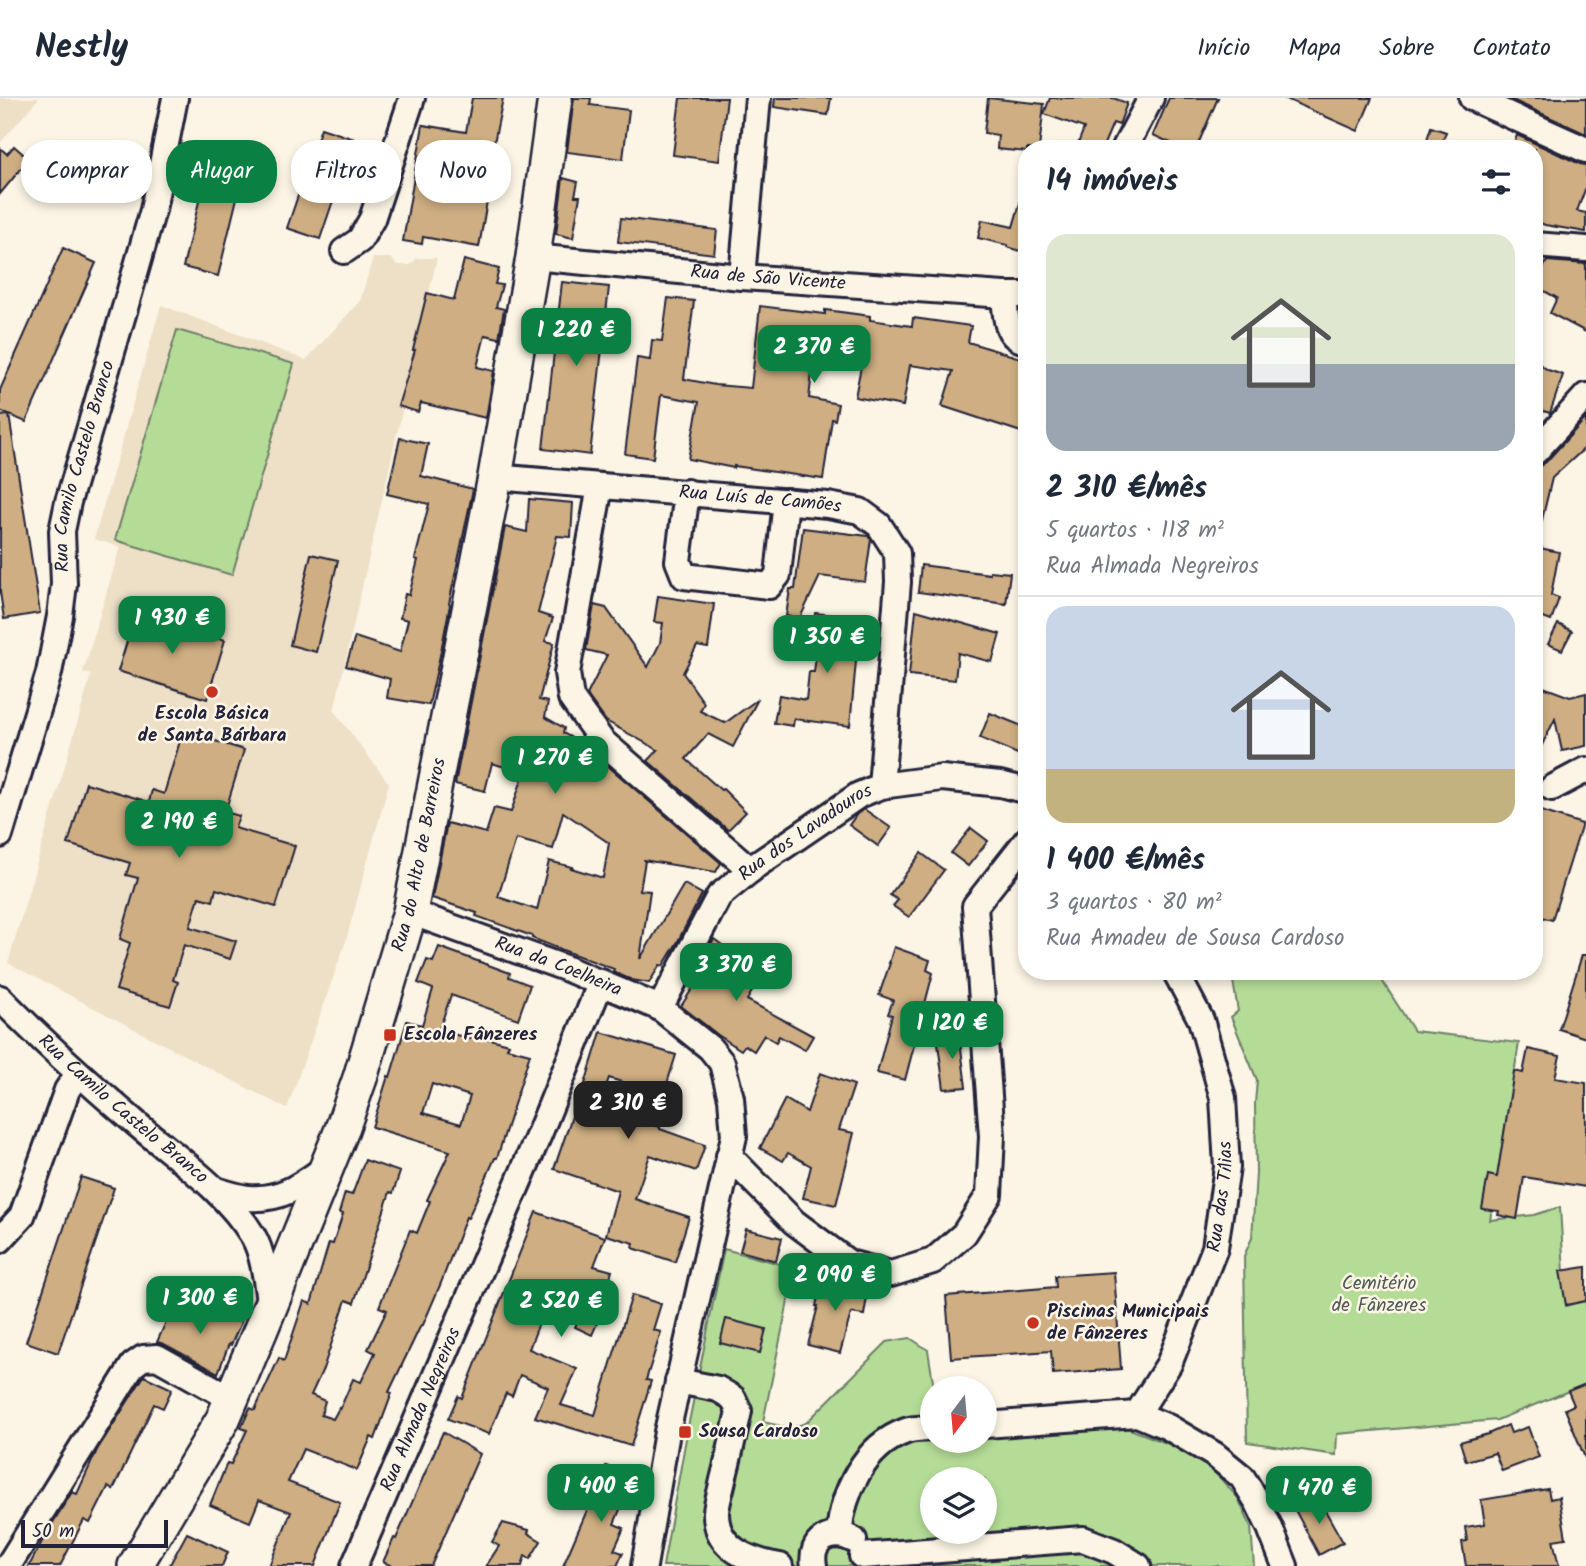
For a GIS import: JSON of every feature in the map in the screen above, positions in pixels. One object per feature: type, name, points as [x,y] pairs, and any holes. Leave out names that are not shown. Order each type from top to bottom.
[{"type":"street","name":"Rua Camilo Castelo Branco","points":[[0,835],[7,783],[49,673],[64,584],[62,531],[68,502],[153,210],[174,98]]},
{"type":"street","points":[[344,251],[360,240],[372,219],[412,98]]},
{"type":"street","name":"Rua do Alto de Barreiros","points":[[135,1566],[223,1419],[270,1309],[328,1166],[360,1078],[410,912],[495,477],[533,257],[555,98]]},
{"type":"street","points":[[742,277],[758,98]]},
{"type":"street","points":[[1129,140],[1151,98]]},
{"type":"street","points":[[1472,98],[1586,150]]},
{"type":"street","points":[[1543,245],[1586,249]]},
{"type":"street","name":"Rua de São Vicente","points":[[533,257],[742,277],[1016,295],[1009,329],[1018,339]]},
{"type":"street","points":[[1543,443],[1586,396]]},
{"type":"street","name":"Rua Luís de Camões","points":[[495,477],[828,505],[860,511],[879,525],[897,553],[898,582],[881,786]]},
{"type":"street","points":[[600,486],[567,673],[571,698],[602,741],[751,870]]},
{"type":"street","points":[[687,492],[678,561],[684,576],[769,586],[778,575],[786,501]]},
{"type":"street","points":[[1552,788],[1586,770]]},
{"type":"street","name":"Rua dos Lavadouros","points":[[660,1008],[719,896],[751,870],[859,795],[881,786],[942,778],[1000,784],[1018,789]]},
{"type":"street","points":[[729,1156],[794,1222],[849,1263],[891,1274],[933,1261],[964,1234],[989,1195],[992,1136],[975,906],[1018,851]]},
{"type":"street","name":"Rua da Coelheira","points":[[410,912],[601,982],[660,1008],[710,1048],[722,1063],[731,1098],[734,1136],[667,1433],[644,1566]]},
{"type":"street","name":"Rua das Tílias","points":[[1137,1414],[1169,1364],[1215,1248],[1227,1167],[1223,1098],[1201,1020],[1180,980]]},
{"type":"street","name":"Rua Almada Negreiros","points":[[354,1566],[535,1144],[601,982]]},
{"type":"street","name":"Rua Camilo Castelo Branco","points":[[0,998],[78,1074],[216,1190],[238,1214],[255,1239],[265,1275],[270,1309]]},
{"type":"street","points":[[0,1240],[23,1216],[67,1090],[78,1074]]},
{"type":"street","name":"Rua Camilo Castelo Branco","points":[[216,1190],[247,1198],[271,1198],[295,1189],[328,1166]]},
{"type":"street","points":[[255,1239],[271,1198]]},
{"type":"street","points":[[8,1566],[133,1365],[143,1358],[157,1357],[232,1399]]},
{"type":"street","points":[[678,1381],[718,1389],[733,1398],[738,1411],[716,1511],[718,1529],[725,1542],[739,1553],[762,1563],[780,1566]]},
{"type":"street","points":[[998,1424],[1137,1414],[1168,1427],[1215,1455],[1242,1478],[1258,1503],[1285,1566]]},
{"type":"street","points":[[839,1535],[845,1500],[864,1464],[880,1445],[908,1430],[920,1430]]},
{"type":"street","points":[[808,1565],[817,1545],[834,1534],[845,1535],[853,1540],[860,1547],[862,1561],[1083,1539],[1114,1551],[1138,1566]]},
{"type":"shaded area","points":[[0,98],[39,98],[1,142],[0,142]]},
{"type":"shaded area","name":"Escola Básica de Santa Bárbara","points":[[373,258],[391,258],[397,265],[410,265],[417,258],[437,258],[334,711],[389,783],[346,941],[287,1109],[8,963],[91,675],[83,672],[120,547],[94,539],[161,305],[306,360],[360,301]]},
{"type":"green space","points":[[177,330],[294,364],[232,575],[115,540]]},
{"type":"green space","name":"Cemitério de Fânzeres","points":[[1233,980],[1382,980],[1414,1031],[1519,1043],[1490,1220],[1534,1215],[1560,1207],[1566,1306],[1586,1300],[1586,1384],[1497,1420],[1337,1434],[1336,1455],[1247,1442],[1244,1256],[1252,1238],[1257,1080],[1231,1017],[1238,1011]]},
{"type":"green space","points":[[724,1249],[795,1268],[763,1422],[790,1428],[806,1423],[887,1342],[910,1338],[928,1350],[932,1376],[920,1376],[920,1453],[997,1453],[998,1431],[1122,1426],[1187,1451],[1210,1467],[1238,1498],[1251,1527],[1254,1566],[663,1566]]},
{"type":"building","points":[[472,98],[503,98],[495,140],[420,140],[423,125],[466,132]]},
{"type":"building","points":[[574,98],[591,98],[590,105],[629,110],[623,159],[567,152]]},
{"type":"building","points":[[680,98],[727,98],[719,161],[673,155]]},
{"type":"building","points":[[775,98],[831,98],[828,115],[774,107]]},
{"type":"building","points":[[988,98],[1044,104],[1040,140],[1018,140],[1018,151],[997,149],[998,135],[984,133]]},
{"type":"building","points":[[1050,98],[1113,98],[1127,103],[1119,125],[1113,123],[1106,140],[1079,140],[1084,128],[1044,114]]},
{"type":"building","points":[[1169,98],[1218,98],[1200,140],[1164,140],[1153,135]]},
{"type":"building","points":[[1284,98],[1372,98],[1358,131]]},
{"type":"building","points":[[1508,98],[1586,98],[1586,134]]},
{"type":"building","points":[[1431,127],[1446,132],[1443,140],[1427,140]]},
{"type":"building","points":[[321,128],[354,139],[354,140],[317,140]]},
{"type":"building","points":[[1517,135],[1528,140],[1515,140]]},
{"type":"building","points":[[14,146],[21,152],[21,169],[0,194],[0,148],[7,154]]},
{"type":"building","points":[[1543,147],[1586,165],[1586,187],[1577,211],[1586,213],[1586,232],[1545,225]]},
{"type":"building","points":[[415,171],[415,203],[487,203],[479,247],[423,237],[422,244],[403,241]]},
{"type":"building","points":[[563,178],[578,182],[575,196],[580,196],[573,238],[556,234]]},
{"type":"building","points":[[199,203],[236,203],[218,276],[183,267]]},
{"type":"building","points":[[296,203],[332,203],[320,239],[287,228]]},
{"type":"building","points":[[1018,210],[1018,250],[978,238],[982,220],[1013,227]]},
{"type":"building","points":[[621,218],[717,230],[714,254],[618,242]]},
{"type":"building","points":[[63,248],[96,263],[26,422],[0,411],[0,390]]},
{"type":"building","points":[[464,260],[499,269],[495,284],[502,285],[496,307],[504,309],[499,338],[485,335],[477,367],[494,371],[486,418],[421,403],[418,412],[398,406],[415,350],[427,293],[454,300]]},
{"type":"building","points":[[1547,261],[1586,264],[1586,332],[1550,313],[1557,298],[1543,290],[1543,268]]},
{"type":"building","points":[[562,282],[609,287],[590,455],[543,449]]},
{"type":"building","points":[[668,298],[694,301],[684,379],[751,388],[760,306],[825,314],[825,310],[870,316],[870,320],[912,326],[913,318],[971,326],[968,342],[1018,357],[1018,431],[942,406],[953,371],[910,365],[903,406],[855,397],[863,356],[815,349],[809,398],[838,404],[835,420],[832,419],[823,479],[734,468],[688,459],[699,402],[661,395],[653,458],[625,454],[637,358],[650,360],[652,340],[662,341]]},
{"type":"building","points":[[1543,367],[1563,375],[1550,413],[1543,411]]},
{"type":"building","points":[[9,415],[40,613],[4,619],[0,592],[0,416]]},
{"type":"building","points":[[1586,418],[1586,447],[1552,478],[1543,516],[1543,464]]},
{"type":"building","points":[[400,438],[428,444],[421,476],[473,489],[429,705],[387,698],[390,679],[346,666],[355,637],[400,652],[408,620],[400,618],[405,594],[409,595],[418,560],[415,559],[429,504],[387,494]]},
{"type":"building","points":[[529,499],[573,503],[571,537],[557,536],[538,613],[553,618],[545,641],[554,643],[539,700],[548,702],[545,717],[564,728],[563,733],[588,747],[587,751],[721,863],[716,872],[643,860],[640,890],[650,891],[640,959],[684,884],[702,894],[677,943],[649,983],[632,980],[613,972],[614,969],[476,916],[477,913],[432,898],[447,823],[486,833],[494,808],[511,812],[524,773],[492,763],[485,791],[455,784],[505,527],[527,532]],"holes":[[[563,812],[609,843],[603,878],[549,861],[537,910],[498,897],[516,839],[553,849]]]},
{"type":"building","points":[[803,528],[868,536],[871,539],[865,582],[820,576],[800,618],[786,616],[790,589],[795,589]]},
{"type":"building","points":[[1543,549],[1559,552],[1551,595],[1559,598],[1551,621],[1543,618]]},
{"type":"building","points":[[311,554],[338,560],[316,652],[290,645]]},
{"type":"building","points":[[921,565],[990,574],[990,571],[1010,573],[1006,604],[918,592]]},
{"type":"building","points":[[658,596],[714,604],[708,648],[697,646],[683,673],[704,703],[700,711],[725,723],[758,699],[733,747],[708,734],[686,759],[746,812],[728,830],[648,761],[658,750],[606,721],[587,695],[607,655],[586,650],[594,605],[606,608],[648,667],[660,643],[663,623],[654,622]]},
{"type":"building","points":[[916,610],[1000,634],[992,662],[958,653],[955,680],[909,675]]},
{"type":"building","points":[[136,612],[225,640],[207,699],[118,671]]},
{"type":"building","points":[[815,613],[860,618],[850,726],[794,719],[793,726],[774,723],[779,695],[806,700],[809,672],[814,672],[818,639],[813,638]]},
{"type":"building","points":[[1558,624],[1572,631],[1562,650],[1548,644]]},
{"type":"building","points":[[1543,687],[1570,697],[1586,693],[1586,746],[1562,751],[1555,719],[1543,743]]},
{"type":"building","points":[[990,713],[1018,724],[1018,754],[980,738]]},
{"type":"building","points":[[183,731],[244,750],[225,812],[239,816],[235,828],[295,846],[276,907],[216,889],[213,901],[199,897],[190,927],[236,941],[230,959],[184,945],[173,980],[178,982],[170,1006],[116,990],[130,943],[120,939],[138,878],[126,875],[130,863],[68,844],[86,783],[149,802],[152,790],[164,794]]},
{"type":"building","points":[[864,809],[891,828],[878,846],[849,825]]},
{"type":"building","points":[[1543,812],[1582,824],[1552,920],[1543,917]]},
{"type":"building","points":[[971,828],[988,841],[968,866],[951,853]]},
{"type":"building","points":[[921,853],[944,870],[909,917],[893,906],[898,900],[890,895]]},
{"type":"building","points":[[714,939],[733,953],[765,969],[747,1000],[813,1036],[805,1050],[779,1036],[776,1042],[764,1035],[754,1051],[745,1045],[741,1050],[681,1006],[708,965],[702,960]]},
{"type":"building","points":[[439,947],[510,973],[509,977],[530,985],[518,1019],[451,995],[439,1030],[470,1039],[471,1034],[509,1044],[507,1048],[530,1054],[497,1158],[468,1218],[466,1217],[423,1325],[389,1392],[392,1393],[375,1439],[371,1437],[357,1470],[303,1449],[288,1482],[340,1502],[315,1566],[269,1566],[291,1512],[259,1500],[250,1522],[210,1505],[227,1463],[231,1464],[247,1430],[241,1428],[250,1408],[255,1410],[279,1358],[284,1361],[304,1301],[311,1304],[329,1243],[333,1244],[343,1214],[339,1213],[345,1193],[352,1195],[365,1160],[400,1172],[393,1193],[390,1192],[354,1303],[346,1300],[323,1369],[311,1395],[325,1401],[321,1415],[333,1419],[353,1379],[361,1382],[375,1353],[368,1349],[387,1310],[379,1307],[410,1230],[417,1233],[430,1201],[427,1200],[450,1151],[372,1127],[407,1021],[422,1025],[433,989],[418,983],[427,960],[433,962]],"holes":[[[432,1084],[470,1096],[461,1124],[423,1113]]]},
{"type":"building","points":[[894,947],[930,960],[927,970],[933,973],[905,1080],[877,1073],[892,1015],[888,1014],[893,1000],[879,995]]},
{"type":"building","points":[[1582,955],[1586,955],[1586,1038],[1559,1029]]},
{"type":"building","points":[[601,1032],[676,1055],[654,1125],[705,1145],[696,1171],[650,1155],[635,1199],[689,1217],[675,1262],[633,1248],[634,1243],[606,1235],[618,1191],[554,1169],[579,1096],[581,1097]],"holes":[[[609,1078],[640,1088],[631,1117],[598,1108]]]},
{"type":"building","points":[[959,1033],[966,1087],[944,1089],[937,1036]]},
{"type":"building","points":[[1528,1049],[1560,1056],[1555,1078],[1586,1083],[1586,1187],[1524,1177],[1517,1219],[1498,1215],[1499,1211],[1482,1209],[1488,1175],[1497,1177],[1514,1071],[1523,1073]]},
{"type":"building","points":[[820,1073],[854,1085],[839,1130],[854,1133],[836,1205],[803,1198],[811,1166],[788,1153],[783,1161],[760,1148],[785,1099],[807,1112]]},
{"type":"building","points":[[81,1177],[114,1188],[58,1353],[26,1342]]},
{"type":"building","points":[[536,1212],[605,1237],[594,1266],[612,1271],[607,1287],[612,1289],[592,1335],[575,1327],[589,1294],[555,1282],[529,1349],[577,1369],[561,1405],[595,1415],[632,1295],[661,1304],[653,1330],[661,1332],[646,1380],[651,1381],[631,1446],[535,1417],[548,1387],[520,1375],[512,1396],[506,1393],[489,1434],[448,1419],[458,1396],[462,1398]]},
{"type":"building","points":[[746,1229],[782,1238],[776,1261],[740,1251]]},
{"type":"building","points":[[1586,1267],[1586,1301],[1566,1305],[1560,1271]]},
{"type":"building","name":"Piscinas Municipais de Fânzeres","points":[[1114,1272],[1121,1369],[1053,1374],[1051,1351],[951,1358],[946,1296],[1056,1287],[1055,1276]]},
{"type":"building","points":[[822,1277],[859,1284],[857,1294],[867,1297],[864,1315],[851,1313],[840,1353],[808,1345]]},
{"type":"building","points":[[173,1306],[209,1321],[215,1308],[242,1320],[218,1373],[157,1342]]},
{"type":"building","points":[[726,1319],[766,1329],[760,1353],[720,1343]]},
{"type":"building","points":[[144,1376],[172,1389],[163,1408],[154,1404],[113,1490],[108,1487],[90,1523],[84,1520],[60,1566],[29,1566],[72,1492],[77,1494],[97,1450]]},
{"type":"building","points":[[1586,1384],[1585,1458],[1565,1409],[1574,1405],[1568,1391]]},
{"type":"building","points":[[1508,1425],[1511,1433],[1528,1427],[1539,1457],[1502,1471],[1495,1453],[1466,1461],[1460,1442]]},
{"type":"building","points":[[443,1432],[480,1454],[431,1566],[392,1566],[383,1562],[394,1538],[396,1539]]},
{"type":"building","points":[[606,1466],[633,1478],[614,1524],[624,1528],[614,1550],[623,1553],[617,1566],[563,1566]]},
{"type":"building","points":[[1548,1489],[1550,1499],[1559,1497],[1566,1538],[1553,1540],[1559,1566],[1466,1566],[1462,1542],[1467,1541],[1465,1527],[1485,1524],[1481,1500]]},
{"type":"building","points":[[1318,1498],[1343,1542],[1319,1555],[1295,1510]]},
{"type":"building","points":[[503,1523],[529,1530],[528,1533],[541,1541],[530,1559],[525,1556],[522,1566],[486,1566],[499,1546],[492,1542]]},
{"type":"building","points":[[187,1533],[228,1552],[222,1566],[169,1566]]},
{"type":"place","name":"Escola Básica de Santa Bárbara","points":[[212,692]]},
{"type":"place","name":"Escola Fânzeres","points":[[390,1035]]},
{"type":"place","name":"Piscinas Municipais de Fânzeres","points":[[1033,1323]]},
{"type":"place","name":"Sousa Cardoso","points":[[685,1432]]}]
